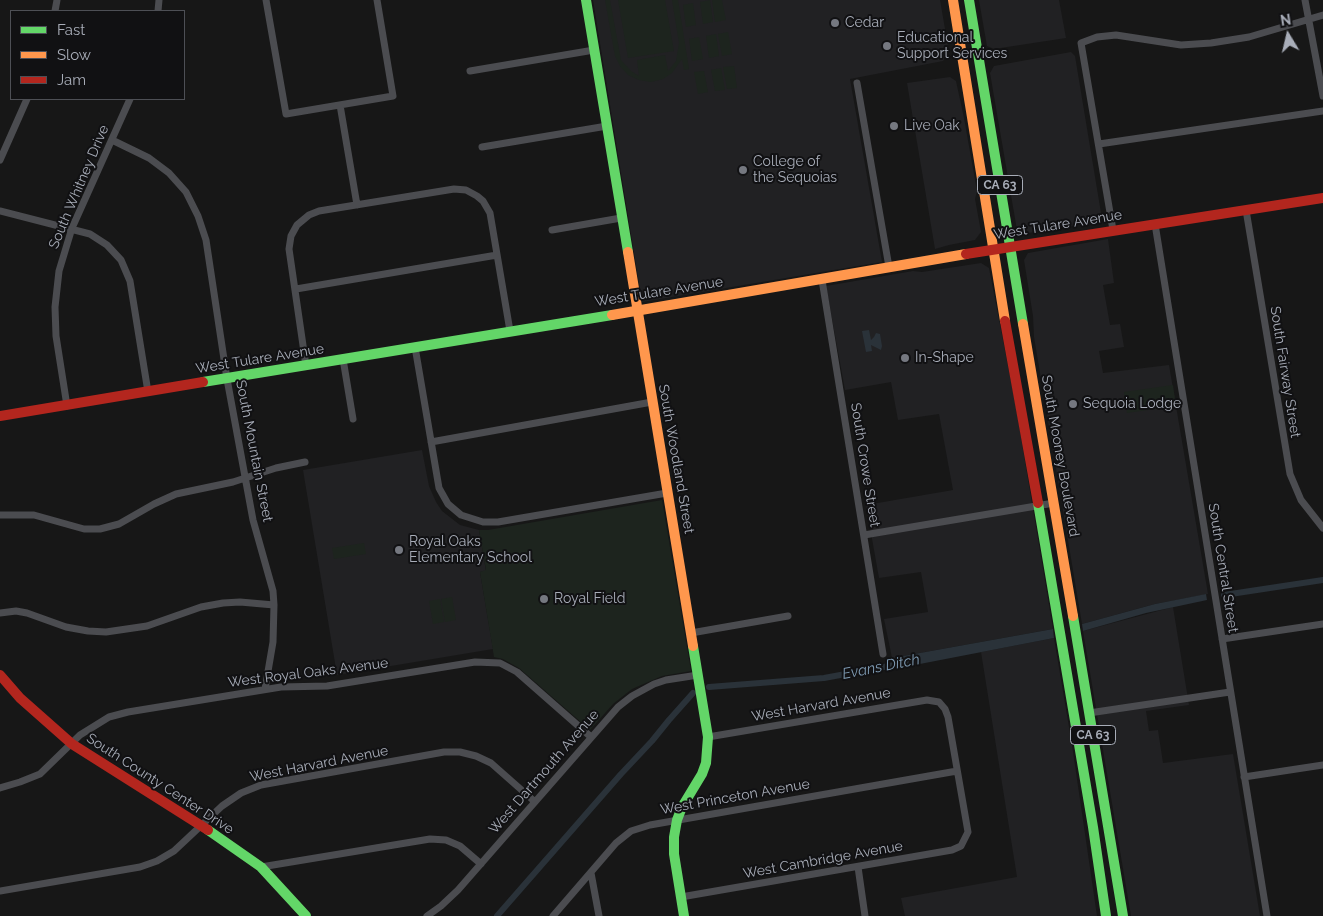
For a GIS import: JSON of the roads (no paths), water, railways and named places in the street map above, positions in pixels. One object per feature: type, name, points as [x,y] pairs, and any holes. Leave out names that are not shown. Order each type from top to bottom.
[{"type":"street","points":[[266,0],[286,114],[393,96],[377,0]]},
{"type":"street","name":"South Woodland Street","points":[[586,0],[708,737],[706,763],[702,774],[682,807],[677,820],[673,845],[684,916]]},
{"type":"street","name":"CA 63","points":[[953,0],[1097,851],[1106,916]]},
{"type":"street","name":"South Mooney Boulevard","points":[[969,0],[1123,916]]},
{"type":"street","points":[[1306,0],[1323,96]]},
{"type":"street","points":[[1112,230],[1081,43],[1097,37],[1116,35],[1182,45],[1211,43],[1248,38],[1323,15]]},
{"type":"street","points":[[470,71],[594,50]]},
{"type":"street","points":[[857,83],[889,266]]},
{"type":"street","points":[[0,160],[27,100]]},
{"type":"street","name":"South Whitney Drive","points":[[67,406],[56,336],[55,307],[59,272],[72,228],[130,100]]},
{"type":"street","points":[[340,104],[357,205]]},
{"type":"street","points":[[1099,144],[1323,111]]},
{"type":"street","points":[[482,147],[607,126]]},
{"type":"street","name":"South Mountain Street","points":[[112,140],[149,158],[169,173],[186,192],[198,216],[206,240],[227,378],[253,520],[268,568],[274,605],[272,642],[265,690]]},
{"type":"street","points":[[306,366],[290,249],[291,236],[297,224],[309,215],[319,211],[454,189],[466,190],[477,196],[483,201],[490,213],[510,331]]},
{"type":"street","name":"West Tulare Avenue","points":[[0,416],[822,280],[889,266],[1323,198]]},
{"type":"street","name":"South Fairway Street","points":[[1246,210],[1290,474],[1300,500],[1323,528]]},
{"type":"street","points":[[0,211],[90,234],[107,245],[121,260],[130,281],[148,392]]},
{"type":"street","points":[[552,230],[621,218]]},
{"type":"street","name":"South Central Street","points":[[1155,224],[1267,916]]},
{"type":"street","points":[[296,289],[497,255]]},
{"type":"street","name":"South Crowe Street","points":[[822,280],[883,654]]},
{"type":"street","points":[[415,347],[438,488],[448,504],[461,515],[483,522],[498,522],[667,494]]},
{"type":"street","points":[[343,359],[353,419]]},
{"type":"street","points":[[431,442],[652,402]]},
{"type":"street","points":[[0,515],[34,515],[84,529],[100,529],[120,524],[154,504],[176,494],[246,479],[276,468],[304,462]]},
{"type":"street","points":[[864,535],[1054,503]]},
{"type":"street","points":[[1054,600],[1071,655],[1080,709],[1083,712],[1230,692]]},
{"type":"street","points":[[0,613],[16,611],[66,627],[106,632],[147,626],[201,607],[223,603],[240,602],[274,605]]},
{"type":"street","points":[[691,633],[788,616]]},
{"type":"street","points":[[1222,639],[1323,624]]},
{"type":"street","name":"West Royal Oaks Avenue","points":[[0,788],[40,774],[80,735],[109,717],[128,712],[281,687],[328,686],[475,662],[505,665],[517,672],[591,737]]},
{"type":"street","name":"South County Center Drive","points":[[0,675],[20,698],[72,744],[202,826],[261,867],[306,916]]},
{"type":"street","name":"West Dartmouth Avenue","points":[[427,916],[447,901],[481,864],[618,707],[644,688],[666,680],[698,675]]},
{"type":"street","name":"West Harvard Avenue","points":[[708,737],[926,700],[939,702],[945,709],[957,771]]},
{"type":"street","points":[[1074,719],[1084,726],[1096,790],[1107,820]]},
{"type":"street","name":"West Harvard Avenue","points":[[0,891],[140,867],[157,861],[174,851],[222,806],[241,793],[261,785],[444,752],[460,752],[476,756],[491,763],[534,801]]},
{"type":"street","points":[[1244,777],[1323,765]]},
{"type":"street","name":"West Princeton Avenue","points":[[553,916],[616,843],[631,831],[677,820],[957,771]]},
{"type":"street","name":"West Cambridge Avenue","points":[[681,897],[952,850],[961,846],[968,832],[957,771]]},
{"type":"street","points":[[261,867],[430,839],[446,840],[460,846],[481,864]]},
{"type":"street","points":[[858,866],[865,916]]},
{"type":"street","points":[[590,873],[599,916]]},
{"type":"waterway","name":"Evans Ditch","points":[[1224,595],[1323,580]]},
{"type":"waterway","name":"Evans Ditch","points":[[709,687],[824,678],[900,664]]},
{"type":"waterway","name":"Evans Ditch","points":[[497,916],[693,693]]},
{"type":"place","name":"Cedar","points":[[835,23]]},
{"type":"place","name":"Educational Support Services","points":[[887,46]]},
{"type":"place","name":"Live Oak","points":[[894,126]]},
{"type":"place","name":"College of the Sequoias","points":[[743,170]]},
{"type":"place","name":"In-Shape","points":[[905,358]]},
{"type":"place","name":"Sequoia Lodge","points":[[1073,404]]},
{"type":"place","name":"Royal Oaks Elementary School","points":[[399,550]]},
{"type":"place","name":"Royal Field","points":[[544,599]]}]
